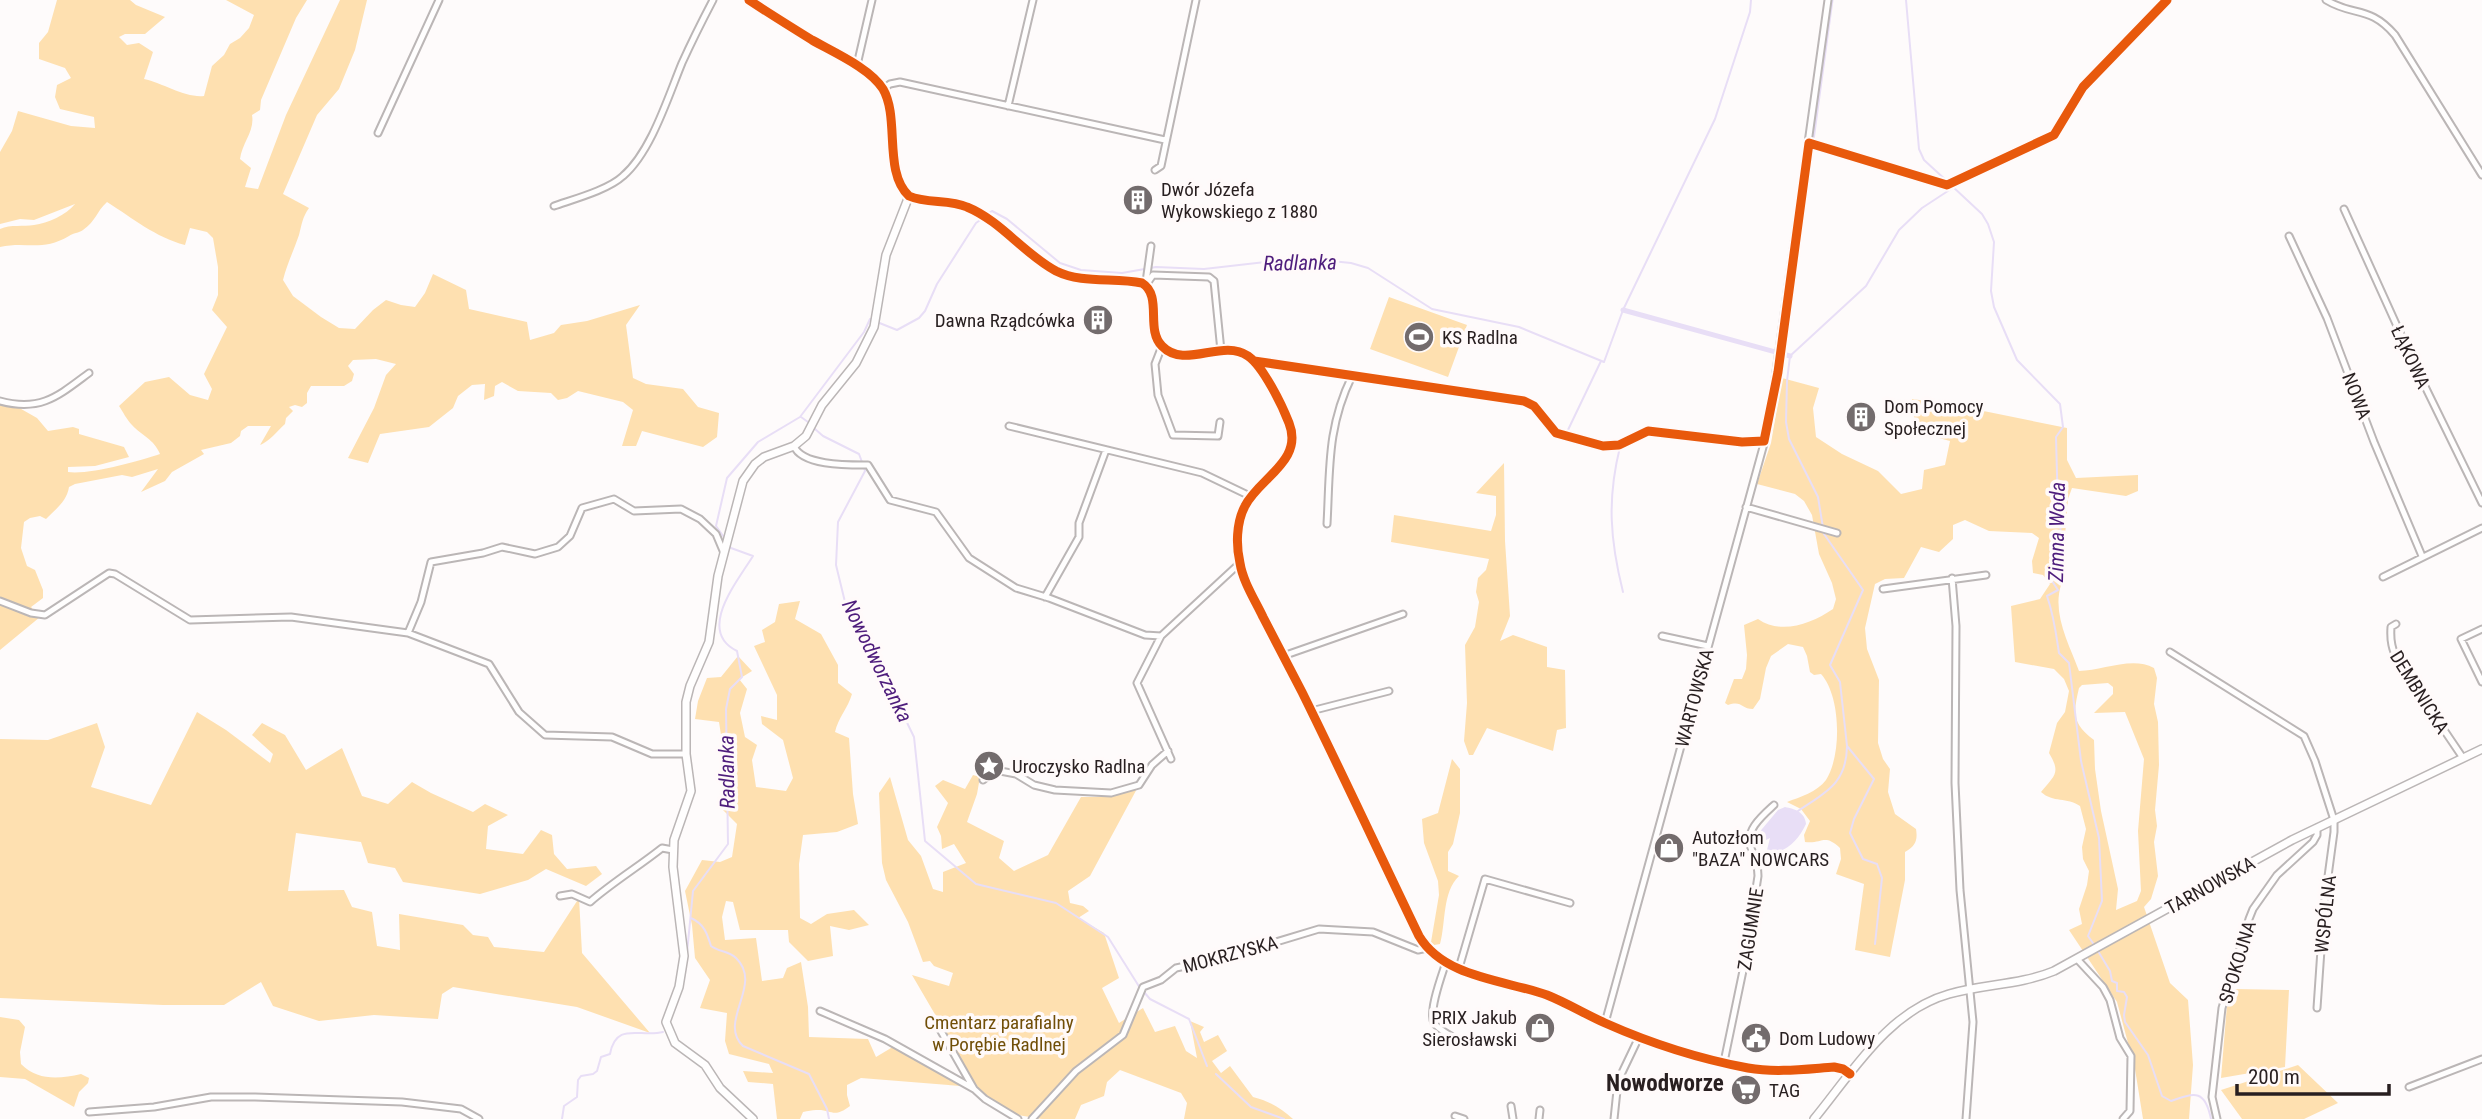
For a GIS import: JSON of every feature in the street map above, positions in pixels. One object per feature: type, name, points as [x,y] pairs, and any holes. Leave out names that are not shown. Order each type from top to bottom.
[{"type":"street","points":[[378,133],[439,0]]},
{"type":"street","points":[[554,206],[611,184],[632,166],[653,130],[690,44],[713,0]]},
{"type":"street","points":[[749,0],[856,66],[883,89],[889,110],[897,172],[908,197],[956,204],[980,214],[1033,256],[1059,272],[1146,285],[1152,295],[1156,336],[1162,346],[1170,351],[1184,355],[1239,352],[1254,361],[1524,401],[1534,406],[1556,432],[1603,446],[1619,444],[1648,432],[1742,442],[1764,441]]},
{"type":"street","points":[[856,66],[872,0]]},
{"type":"street","points":[[1008,106],[1033,0]]},
{"type":"street","points":[[1155,170],[1161,166],[1196,0]]},
{"type":"street","name":"WARTOWSKA","points":[[1605,1023],[1768,429],[1828,0]]},
{"type":"street","points":[[1809,143],[1947,185],[2054,135],[2083,88],[2167,0]]},
{"type":"street","points":[[2326,0],[2339,7],[2376,17],[2395,35],[2482,176]]},
{"type":"street","points":[[883,89],[900,82],[1165,140]]},
{"type":"street","points":[[753,1119],[720,1088],[705,1065],[676,1043],[666,1022],[679,987],[684,956],[673,850],[691,791],[686,754],[686,702],[709,642],[716,586],[743,481],[755,464],[764,457],[794,446],[806,436],[822,405],[856,363],[875,321],[886,255],[908,197]]},
{"type":"street","name":"ŁĄKOWA","points":[[2344,209],[2412,359],[2482,503]]},
{"type":"street","name":"NOWA","points":[[2289,236],[2327,318],[2374,442],[2422,556]]},
{"type":"street","points":[[1146,285],[1151,246]]},
{"type":"street","points":[[1146,285],[1153,275],[1209,277],[1214,281],[1221,351]]},
{"type":"street","points":[[1162,346],[1155,364],[1158,395],[1173,435],[1218,436],[1220,422]]},
{"type":"street","points":[[1254,361],[1284,411],[1293,440],[1286,460],[1245,506],[1239,526],[1240,563],[1251,592],[1427,948],[1459,968],[1544,994],[1639,1037],[1752,1069],[1834,1067],[1850,1074]]},
{"type":"street","points":[[0,401],[15,405],[49,401],[89,373]]},
{"type":"street","points":[[1327,524],[1328,468],[1336,414],[1352,376]]},
{"type":"street","points":[[1009,426],[1202,473],[1251,497]]},
{"type":"street","points":[[794,446],[799,454],[828,464],[868,465],[890,500],[936,512],[969,558],[1016,588],[1145,635],[1161,636]]},
{"type":"street","points":[[1045,597],[1079,537],[1079,523],[1106,450]]},
{"type":"street","points":[[408,633],[421,602],[431,562],[502,547],[535,554],[558,547],[570,536],[582,508],[614,499],[634,511],[681,509],[700,519],[716,534],[724,550]]},
{"type":"street","points":[[1746,507],[1837,533]]},
{"type":"street","points":[[2383,577],[2482,528]]},
{"type":"street","points":[[1171,759],[1137,683],[1161,636],[1240,563]]},
{"type":"street","points":[[0,601],[31,613],[45,615],[109,573],[115,574],[190,620],[291,617],[408,633],[489,664],[519,712],[545,735],[612,737],[652,754],[686,754]]},
{"type":"street","points":[[1883,589],[1986,575]]},
{"type":"street","points":[[1952,578],[1956,626],[1955,783],[1960,890],[1972,989],[1973,1022],[1966,1119]]},
{"type":"street","points":[[1283,656],[1403,614]]},
{"type":"street","name":"DEMBNICKA","points":[[2396,624],[2391,627],[2391,646],[2398,662],[2462,758]]},
{"type":"street","points":[[2482,629],[2461,639],[2482,682]]},
{"type":"street","points":[[1662,636],[1708,646]]},
{"type":"street","points":[[2170,652],[2304,736],[2334,820]]},
{"type":"street","points":[[1311,711],[1389,691]]},
{"type":"street","name":"TARNOWSKA","points":[[1814,1119],[1899,1020],[1931,1000],[1972,989],[2034,978],[2077,959],[2317,828],[2482,749]]},
{"type":"street","points":[[983,780],[995,770],[1055,790],[1111,793],[1139,785],[1152,765],[1168,751]]},
{"type":"street","name":"ZAGUMNIE","points":[[1724,1062],[1745,961],[1758,876],[1758,866],[1749,845],[1750,836],[1762,816],[1774,804]]},
{"type":"street","name":"WSPÓLNA","points":[[2317,1008],[2324,906],[2334,820]]},
{"type":"street","name":"SPOKOJNA","points":[[2216,1119],[2212,1097],[2222,1008],[2253,909],[2277,875],[2313,842],[2317,828]]},
{"type":"street","points":[[560,896],[572,894],[590,902],[613,881],[640,866],[662,848],[673,850]]},
{"type":"street","points":[[1459,968],[1485,880],[1570,903]]},
{"type":"street","name":"MOKRZYSKA","points":[[1032,1119],[1076,1071],[1123,1035],[1143,987],[1161,980],[1176,968],[1223,958],[1319,929],[1373,932],[1418,950],[1427,948]]},
{"type":"street","points":[[2077,959],[2110,1000],[2120,1038],[2131,1056],[2130,1111],[2123,1119]]},
{"type":"street","points":[[1447,962],[1436,994],[1433,1018],[1436,1026],[1457,1040]]},
{"type":"street","points":[[820,1011],[885,1039],[974,1089],[1018,1119]]},
{"type":"street","points":[[939,1026],[974,1089]]},
{"type":"street","points":[[1614,1119],[1618,1081],[1639,1037]]},
{"type":"street","points":[[2409,1087],[2482,1059]]},
{"type":"street","points":[[89,1112],[154,1107],[211,1097],[255,1097],[402,1102],[461,1109],[480,1119]]},
{"type":"street","points":[[1511,1106],[1513,1119]]},
{"type":"street","points":[[1539,1119],[1540,1110]]},
{"type":"street","points":[[1455,1116],[1464,1119]]},
{"type":"green space","points":[[57,0],[130,0],[165,17],[145,34],[125,34],[119,37],[127,45],[139,43],[153,52],[144,79],[182,93],[204,96],[212,66],[224,55],[230,44],[249,28],[254,15],[226,0],[307,0],[296,18],[261,100],[260,110],[252,115],[252,126],[241,153],[240,159],[251,168],[245,187],[258,189],[286,115],[340,0],[367,0],[355,50],[339,89],[317,115],[283,194],[309,208],[283,280],[293,296],[339,328],[355,329],[386,300],[415,307],[433,274],[466,290],[469,309],[527,322],[530,340],[554,333],[561,325],[587,321],[640,305],[626,325],[633,378],[646,384],[683,389],[698,407],[719,413],[717,437],[703,447],[642,431],[636,446],[622,446],[633,410],[623,402],[578,391],[558,400],[551,393],[518,391],[502,382],[495,386],[494,396],[484,400],[485,384],[472,385],[458,396],[453,408],[429,427],[380,434],[368,463],[348,458],[374,408],[386,375],[396,364],[376,359],[353,360],[348,366],[354,374],[352,381],[344,386],[311,386],[307,393],[307,403],[302,407],[289,407],[293,411],[286,418],[285,424],[260,445],[271,426],[248,426],[231,443],[201,450],[204,454],[172,472],[165,481],[141,492],[158,469],[132,477],[122,475],[75,484],[69,487],[63,501],[46,519],[40,516],[24,522],[21,548],[27,566],[35,570],[43,590],[43,598],[31,607],[40,617],[0,650],[0,397],[37,418],[48,431],[73,427],[79,429],[79,434],[124,447],[129,457],[95,466],[68,467],[68,472],[101,469],[151,457],[160,454],[151,441],[130,423],[119,406],[145,382],[169,377],[190,395],[208,400],[212,389],[204,374],[227,327],[212,310],[218,295],[218,267],[213,238],[207,232],[190,228],[185,245],[174,242],[107,202],[87,227],[59,241],[42,245],[0,247],[0,229],[45,222],[62,215],[75,204],[34,220],[20,219],[0,224],[0,152],[12,131],[18,111],[71,126],[95,128],[94,117],[60,109],[55,97],[57,85],[71,78],[65,68],[39,59],[39,43],[48,32]]},
{"type":"green space","name":"KS Radlna","points":[[1389,297],[1467,325],[1448,377],[1370,349]]},
{"type":"green space","points":[[1782,378],[1819,388],[1813,408],[1816,437],[1842,454],[1878,471],[1901,494],[1922,489],[1924,470],[1945,465],[1950,441],[1916,432],[1912,399],[2067,428],[2067,460],[2076,478],[2138,475],[2138,491],[2126,496],[2072,488],[2068,499],[2059,607],[2063,629],[2079,671],[2136,663],[2154,668],[2157,678],[2154,704],[2158,722],[2159,765],[2154,842],[2158,876],[2151,899],[2144,907],[2170,983],[2188,1000],[2193,1065],[2189,1119],[2143,1119],[2135,1069],[2117,1002],[2069,930],[2082,924],[2079,909],[2089,871],[2083,859],[2082,847],[2086,829],[2080,806],[2050,798],[2041,792],[2055,774],[2055,765],[2049,753],[2057,723],[2065,712],[2069,691],[2064,679],[2054,669],[2015,662],[2011,606],[2040,599],[2050,584],[2043,575],[2033,573],[2032,561],[2039,538],[2032,533],[1989,531],[1965,520],[1953,525],[1953,539],[1939,552],[1921,547],[1904,578],[1885,579],[1875,584],[1865,628],[1867,649],[1879,680],[1878,743],[1883,759],[1890,769],[1888,792],[1895,814],[1916,829],[1917,837],[1905,852],[1905,880],[1890,957],[1855,950],[1864,884],[1836,874],[1841,859],[1840,848],[1835,844],[1827,840],[1805,842],[1804,835],[1810,821],[1801,809],[1787,802],[1818,788],[1831,769],[1835,756],[1837,726],[1836,711],[1828,684],[1821,674],[1814,675],[1810,672],[1803,647],[1788,644],[1771,656],[1760,699],[1753,709],[1725,703],[1734,679],[1742,679],[1746,669],[1744,625],[1758,619],[1776,626],[1796,626],[1833,609],[1836,599],[1819,554],[1812,515],[1804,501],[1795,494],[1757,484],[1771,443]],"holes":[[[2108,683],[2113,687],[2113,694],[2094,713],[2125,712],[2144,759],[2138,831],[2141,891],[2137,901],[2116,910],[2118,889],[2101,811],[2094,740],[2078,723],[2075,711],[2079,688],[2082,685]]]},
{"type":"green space","points":[[1504,463],[1510,616],[1500,641],[1513,635],[1547,647],[1547,667],[1565,670],[1566,728],[1557,730],[1553,751],[1487,728],[1473,755],[1469,755],[1464,741],[1467,703],[1465,645],[1475,627],[1479,602],[1476,592],[1478,578],[1486,570],[1489,559],[1391,542],[1394,515],[1491,531],[1496,515],[1496,496],[1476,493]]},
{"type":"green space","points":[[800,601],[795,619],[821,634],[838,665],[838,683],[852,694],[835,732],[849,738],[858,824],[837,832],[803,835],[799,864],[800,918],[811,924],[827,914],[854,910],[869,925],[849,930],[830,926],[833,956],[808,961],[789,942],[788,930],[740,930],[733,902],[726,901],[722,917],[725,940],[756,938],[762,981],[783,978],[787,968],[801,962],[808,1007],[809,1037],[868,1039],[876,1057],[896,1045],[961,1086],[861,1078],[847,1085],[850,1106],[844,1110],[836,1113],[811,1110],[803,1112],[800,1119],[777,1119],[773,1084],[748,1082],[743,1071],[773,1073],[769,1064],[729,1054],[725,1041],[727,1013],[700,1008],[710,980],[695,958],[685,891],[702,860],[720,862],[732,857],[737,824],[719,806],[725,761],[719,722],[695,719],[698,701],[707,678],[721,677],[738,656],[752,671],[739,679],[747,689],[740,713],[745,737],[757,745],[752,760],[756,787],[786,791],[793,778],[783,740],[762,724],[761,716],[777,720],[777,695],[754,646],[765,642],[762,630],[775,622],[779,604]]},
{"type":"green space","points":[[197,712],[270,763],[273,754],[252,735],[262,723],[285,735],[306,770],[342,748],[362,796],[388,804],[412,782],[473,812],[485,804],[508,815],[488,826],[486,849],[523,854],[541,830],[552,835],[554,854],[567,869],[596,866],[602,874],[586,886],[546,869],[528,880],[480,894],[403,882],[395,868],[368,863],[361,842],[296,833],[288,891],[344,890],[352,907],[372,912],[377,946],[400,950],[399,914],[463,925],[473,935],[488,937],[494,947],[544,952],[579,898],[582,953],[650,1033],[577,1007],[453,987],[442,994],[438,1019],[374,1015],[319,1021],[273,1006],[261,982],[224,1005],[0,998],[0,739],[48,740],[97,723],[105,747],[91,787],[151,805]]},
{"type":"green space","points":[[1452,759],[1460,769],[1460,813],[1453,844],[1448,852],[1448,871],[1459,876],[1447,899],[1440,944],[1434,945],[1431,942],[1439,895],[1438,881],[1424,843],[1422,819],[1438,813]]},
{"type":"green space","name":"Cmentarz parafialny w Porębie Radlnej","points":[[973,775],[980,777],[967,822],[1004,841],[999,858],[1014,871],[1048,855],[1081,797],[1109,797],[1139,785],[1090,876],[1068,891],[1070,903],[1083,906],[1089,911],[1078,918],[1104,933],[1119,978],[1102,988],[1119,1023],[1143,1008],[1155,1032],[1175,1026],[1186,1051],[1197,1058],[1190,1021],[1204,1027],[1200,1032],[1204,1042],[1218,1035],[1227,1051],[1212,1061],[1221,1073],[1230,1066],[1253,1097],[1274,1105],[1293,1119],[1184,1119],[1187,1103],[1181,1093],[1120,1070],[1107,1082],[1104,1096],[1081,1105],[1075,1119],[1042,1119],[1011,1114],[1010,1110],[1003,1109],[978,1088],[912,975],[949,986],[953,973],[934,966],[930,961],[923,962],[908,922],[886,880],[882,863],[879,793],[890,777],[908,840],[921,856],[933,889],[943,892],[943,872],[966,863],[954,844],[942,849],[937,827],[948,803],[935,786],[943,780],[965,789]]},
{"type":"green space","points":[[2235,989],[2289,990],[2285,1067],[2221,1078],[2227,1005]]},
{"type":"green space","points":[[0,1017],[19,1020],[25,1027],[20,1052],[21,1064],[28,1070],[49,1077],[81,1074],[89,1078],[79,1092],[74,1107],[25,1079],[0,1077]]},
{"type":"green space","points":[[2298,1065],[2338,1103],[2304,1119],[2242,1119],[2221,1090]]},
{"type":"shaded area","points":[[1785,807],[1802,814],[1806,824],[1792,844],[1781,851],[1769,853],[1767,850],[1770,838],[1760,843],[1757,835],[1778,810]]},
{"type":"waterway","name":"Radlanka","points":[[987,214],[992,211],[1007,219],[1060,263],[1081,270],[1122,273],[1156,267],[1204,269],[1302,258],[1351,263],[1368,268],[1432,309],[1519,327],[1604,362],[1623,310],[1715,119],[1750,12],[1751,0]]},
{"type":"waterway","points":[[1783,354],[1831,0]]},
{"type":"waterway","name":"Zimna Woda","points":[[1906,0],[1919,149],[1924,160],[1948,182]]},
{"type":"waterway","name":"Zimna Woda","points":[[1952,186],[1982,214],[1988,224],[1994,242],[1991,291],[1994,307],[2017,360],[2060,404],[2063,427],[2056,437],[2058,511],[2061,524],[2059,542],[2054,549],[2059,557],[2052,581],[2058,590],[2047,596],[2059,653],[2069,663],[2081,761],[2099,838],[2102,901],[2088,936],[2095,946]]},
{"type":"waterway","points":[[1875,944],[1882,878],[1877,864],[1863,859],[1850,833],[1874,779],[1847,746],[1840,682],[1830,665],[1863,590],[1824,534],[1818,497],[1789,439],[1786,422],[1787,381],[1790,356],[1866,286],[1899,230],[1922,208],[1954,187]]},
{"type":"waterway","name":"Radlanka","points":[[877,322],[897,330],[919,318],[976,223],[983,218]]},
{"type":"waterway","points":[[1623,310],[1790,356]]},
{"type":"waterway","points":[[726,540],[716,526],[727,478],[758,442],[800,417],[864,332],[870,319],[872,320]]},
{"type":"waterway","points":[[1601,361],[1567,432],[1603,442],[1615,442]]},
{"type":"waterway","points":[[801,417],[808,422]]},
{"type":"waterway","name":"Nowodworzanka","points":[[815,429],[823,436],[859,454],[862,462]]},
{"type":"waterway","points":[[1620,447],[1613,484],[1612,520],[1615,555],[1623,592]]},
{"type":"waterway","name":"Nowodworzanka","points":[[864,468],[865,471],[838,522],[836,565],[845,602],[914,737],[925,841],[976,884],[1056,903],[1108,937],[1140,988]]},
{"type":"waterway","name":"Radlanka","points":[[687,953],[693,891],[728,844],[726,709],[730,689],[742,677],[737,651],[725,642],[720,631],[720,619],[730,592],[753,556],[729,545]]},
{"type":"waterway","points":[[1798,811],[1833,786],[1843,770],[1847,747]]},
{"type":"waterway","points":[[691,918],[704,929],[711,946],[736,958],[743,969],[744,991],[737,1014],[736,1036],[743,1046],[809,1074],[827,1109],[829,1119]]},
{"type":"waterway","name":"Zimna Woda","points":[[2098,951],[2110,971],[2112,981],[2117,983],[2117,991],[2124,992],[2127,997],[2125,1022],[2148,1055],[2162,1096],[2171,1101],[2198,1096],[2206,1103],[2211,1119]]},
{"type":"waterway","name":"Radlanka","points":[[684,977],[686,966]]},
{"type":"waterway","name":"Nowodworzanka","points":[[1144,992],[1150,999],[1189,1019],[1207,1066]]},
{"type":"waterway","points":[[562,1119],[564,1106],[577,1097],[578,1080],[581,1076],[597,1071],[601,1057],[610,1054],[618,1037],[630,1033],[663,1032]]},
{"type":"waterway","name":"Nowodworzanka","points":[[1216,1074],[1251,1107],[1284,1119]]},
{"type":"cycle path","points":[[749,0],[850,61],[877,81],[888,101],[891,115],[896,173],[909,196],[960,205],[979,213],[1044,264],[1066,275],[1142,283],[1152,296],[1157,339],[1171,353],[1192,355],[1238,351],[1248,356],[1260,368],[1282,406],[1292,436],[1285,459],[1252,496],[1242,513],[1237,542],[1242,570],[1419,936],[1430,950],[1459,969],[1547,995],[1622,1030],[1694,1055],[1759,1069],[1834,1067],[1850,1074]]},
{"type":"cycle path","points":[[1254,361],[1524,401],[1534,406],[1556,433],[1603,446],[1619,445],[1648,431],[1742,442],[1764,441],[1778,372],[1809,143],[1947,185],[2054,135],[2083,87],[2167,0]]},
{"type":"place","name":"Dwór Józefa Wykowskiego z 1880","points":[[1138,200]]},
{"type":"place","name":"Dawna Rządcówka","points":[[1098,320]]},
{"type":"place","name":"KS Radlna","points":[[1419,337]]},
{"type":"place","name":"Dom Pomocy Społecznej","points":[[1861,417]]},
{"type":"place","name":"Uroczysko Radlna","points":[[989,766]]},
{"type":"place","name":"Autozłom \"BAZA\" NOWCARS","points":[[1669,848]]},
{"type":"place","name":"PRIX Jakub Sierosławski","points":[[1540,1028]]},
{"type":"place","name":"Dom Ludowy","points":[[1756,1038]]},
{"type":"place","name":"TAG","points":[[1746,1090]]},
{"type":"district","name":"Nowodworze","points":[[1665,1083]]}]
